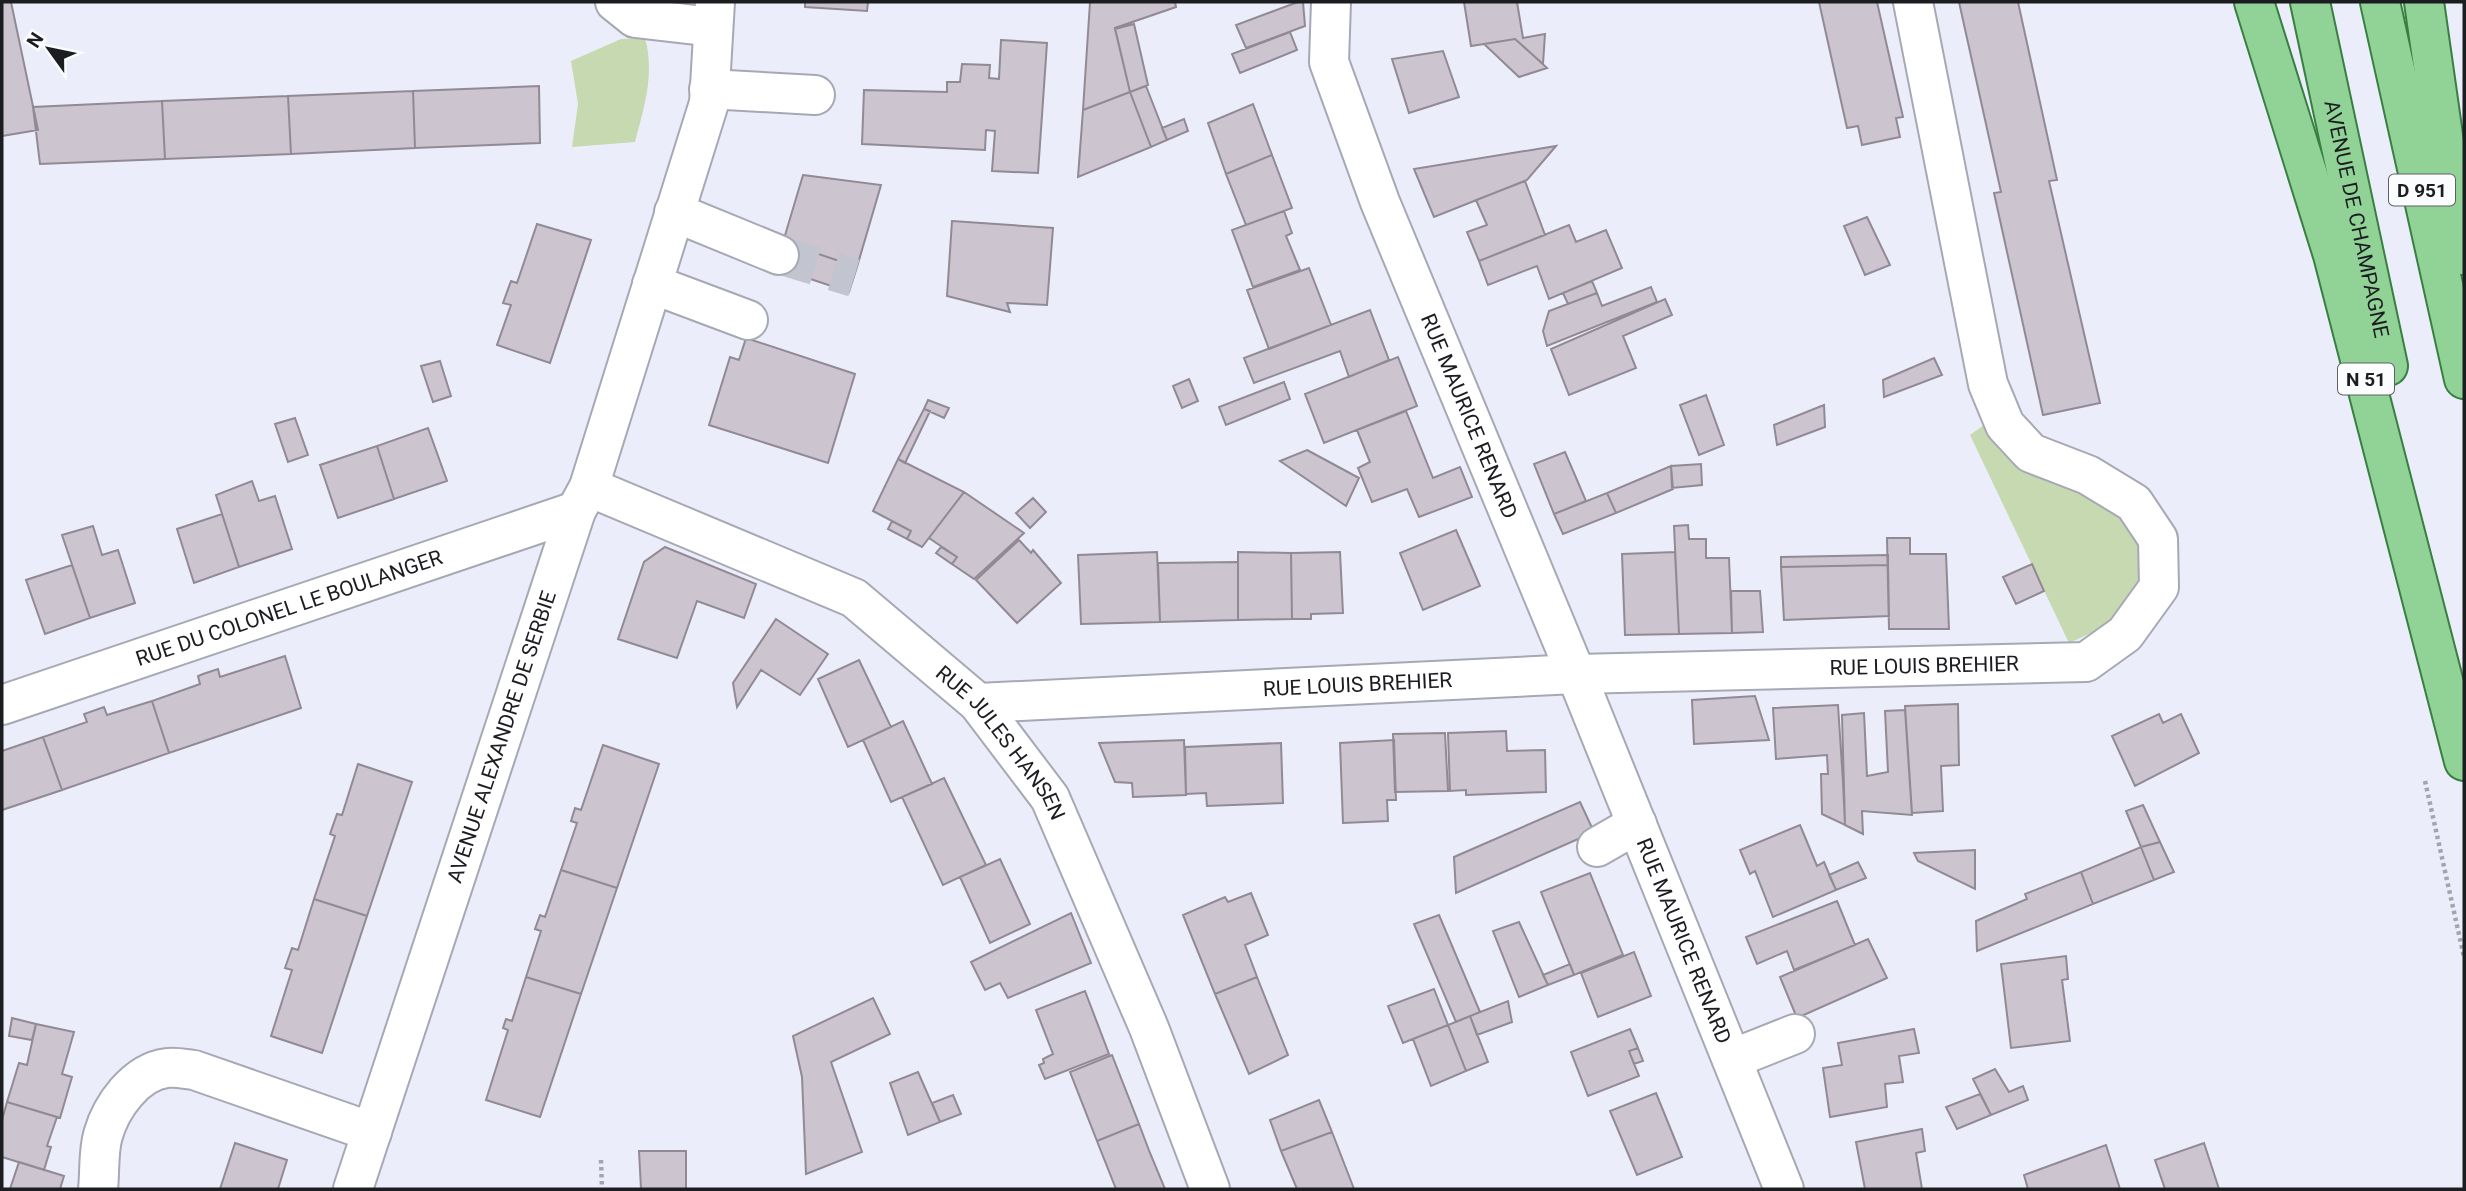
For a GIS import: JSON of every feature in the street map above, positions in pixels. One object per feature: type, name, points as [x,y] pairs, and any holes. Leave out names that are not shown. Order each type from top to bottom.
[{"type":"main road","name":"N 51","points":[[2254,2],[2333,255],[2464,761]]},
{"type":"main road","name":"AVENUE DE CHAMPAGNE","points":[[2310,2],[2464,725]]},
{"type":"main road","name":"D 951","points":[[2380,2],[2464,379]]},
{"type":"main road","points":[[2424,2],[2464,285]]},
{"type":"street","points":[[615,2],[635,18],[714,14]]},
{"type":"street","name":"RUE MAURICE RENARD","points":[[1331,2],[1329,62],[1380,202],[1576,674],[1784,1189]]},
{"type":"street","name":"RUE LOUIS BREHIER","points":[[978,703],[1576,674],[2085,662],[2125,634],[2160,587],[2158,539],[2133,503],[2088,475],[2031,453],[2005,425],[1988,384],[1913,2]]},
{"type":"street","name":"AVENUE ALEXANDRE DE SERBIE","points":[[353,1189],[582,499],[709,103],[714,14]]},
{"type":"street","points":[[709,89],[815,95]]},
{"type":"street","points":[[674,212],[779,255]]},
{"type":"street","points":[[652,284],[748,320]]},
{"type":"street","name":"RUE JULES HANSEN","points":[[582,499],[854,598],[978,703],[1050,798],[1110,971],[1210,1189]]},
{"type":"street","name":"RUE DU COLONEL LE BOULANGER","points":[[2,705],[582,499]]},
{"type":"street","name":"RUE MAURICE RENARD","points":[[1597,847],[1637,824]]},
{"type":"street","name":"RUE MAURICE RENARD","points":[[1731,1059],[1795,1034]]},
{"type":"street","points":[[99,1189],[102,1138],[111,1114],[125,1094],[143,1078],[165,1068],[194,1070],[372,1132]]},
{"type":"path","points":[[601,1160],[602,1189]]},
{"type":"green space","points":[[645,38],[649,78],[635,142],[572,147],[578,104],[571,61],[621,39]]},
{"type":"green space","points":[[1991,420],[2127,509],[2144,547],[2141,575],[2130,606],[2098,630],[2069,643],[1970,435]]},
{"type":"building","points":[[2,2],[11,2],[38,130],[2,136]]},
{"type":"building","points":[[805,2],[868,2],[867,11],[805,7]]},
{"type":"building","points":[[1090,2],[1175,2],[1176,7],[1115,28],[1130,92],[1083,110]]},
{"type":"building","points":[[1303,2],[1305,26],[1246,48],[1236,25]]},
{"type":"building","points":[[1464,2],[1517,2],[1523,38],[1545,34],[1543,64],[1515,39],[1471,46]]},
{"type":"building","points":[[1819,2],[1877,2],[1903,117],[1896,118],[1900,137],[1862,145],[1858,126],[1847,128]]},
{"type":"building","points":[[1959,2],[2018,2],[2057,180],[2049,181],[2100,403],[2043,415],[1994,193],[2001,192]]},
{"type":"building","points":[[1134,24],[1148,85],[1130,92],[1115,29]]},
{"type":"building","points":[[1290,32],[1297,50],[1240,73],[1232,54]]},
{"type":"building","points":[[1515,39],[1547,68],[1519,77],[1484,44]]},
{"type":"building","points":[[1001,40],[1047,43],[1038,173],[992,171],[995,131],[986,130],[985,150],[862,144],[864,90],[947,92],[947,82],[960,82],[962,64],[990,65],[989,78],[999,79]]},
{"type":"building","points":[[1443,51],[1459,97],[1409,113],[1392,59]]},
{"type":"building","points":[[539,86],[540,143],[415,148],[413,91]]},
{"type":"building","points":[[1146,86],[1167,140],[1151,147],[1130,92]]},
{"type":"building","points":[[413,91],[415,148],[291,154],[288,96]]},
{"type":"building","points":[[1130,92],[1151,147],[1078,177],[1083,110]]},
{"type":"building","points":[[288,96],[291,154],[165,159],[162,101]]},
{"type":"building","points":[[162,101],[165,159],[40,164],[33,107]]},
{"type":"building","points":[[1253,104],[1272,155],[1226,174],[1208,123]]},
{"type":"building","points":[[1184,119],[1188,131],[1167,140],[1162,128]]},
{"type":"building","points":[[1556,146],[1527,180],[1434,217],[1414,169]]},
{"type":"building","points":[[1272,155],[1292,208],[1246,225],[1226,174]]},
{"type":"building","points":[[803,175],[881,185],[857,267],[783,242]]},
{"type":"building","points":[[1525,181],[1545,235],[1479,261],[1467,232],[1487,225],[1476,200]]},
{"type":"building","points":[[1284,211],[1292,233],[1286,236],[1300,270],[1253,287],[1232,230]]},
{"type":"building","points":[[1867,217],[1890,265],[1865,275],[1844,226]]},
{"type":"building","points":[[952,221],[1053,228],[1047,305],[1007,303],[1010,312],[947,296]]},
{"type":"building","points":[[537,224],[591,240],[550,363],[497,345],[511,305],[503,303],[511,281],[517,283]]},
{"type":"building","points":[[1569,225],[1576,242],[1606,230],[1622,268],[1549,299],[1537,266],[1488,285],[1479,261]]},
{"type":"building","points":[[783,242],[857,267],[849,292],[775,267]]},
{"type":"building","points":[[1309,268],[1331,325],[1269,349],[1247,290]]},
{"type":"building","points":[[1592,281],[1597,293],[1568,304],[1563,293]]},
{"type":"building","points":[[1651,287],[1657,302],[1547,346],[1543,331],[1549,311],[1597,293],[1602,306]]},
{"type":"building","points":[[1665,299],[1672,315],[1623,336],[1636,368],[1569,395],[1551,349]]},
{"type":"building","points":[[1370,310],[1389,360],[1349,377],[1340,351],[1254,383],[1244,358]]},
{"type":"building","points":[[746,338],[855,374],[828,463],[709,425],[730,357],[739,360]]},
{"type":"building","points":[[1398,357],[1417,406],[1324,443],[1305,394]]},
{"type":"building","points":[[1934,358],[1942,375],[1884,397],[1883,380]]},
{"type":"building","points":[[440,361],[451,396],[433,402],[421,366]]},
{"type":"building","points":[[1189,379],[1198,401],[1182,408],[1173,386]]},
{"type":"building","points":[[1284,382],[1290,399],[1226,425],[1219,407]]},
{"type":"building","points":[[1706,395],[1724,445],[1699,455],[1680,405]]},
{"type":"building","points":[[928,400],[949,408],[944,418],[924,409]]},
{"type":"building","points":[[1824,405],[1825,427],[1777,445],[1774,425]]},
{"type":"building","points":[[924,409],[930,411],[905,463],[898,459]]},
{"type":"building","points":[[1406,411],[1433,478],[1460,467],[1472,497],[1419,517],[1407,489],[1372,502],[1358,468],[1370,462],[1357,430]]},
{"type":"building","points":[[295,418],[308,455],[288,462],[275,424]]},
{"type":"building","points":[[428,428],[447,481],[394,499],[377,446]]},
{"type":"building","points":[[377,446],[394,499],[338,518],[320,465]]},
{"type":"building","points":[[1307,450],[1359,478],[1346,506],[1280,461]]},
{"type":"building","points":[[1565,452],[1586,501],[1554,514],[1534,464]]},
{"type":"building","points":[[898,459],[964,492],[922,547],[907,539],[911,531],[873,511]]},
{"type":"building","points":[[1701,464],[1702,485],[1672,488],[1671,466]]},
{"type":"building","points":[[1671,466],[1673,489],[1616,513],[1607,493]]},
{"type":"building","points":[[252,481],[259,501],[275,496],[292,549],[239,567],[216,495]]},
{"type":"building","points":[[964,492],[1024,533],[974,579],[952,564],[957,557],[929,538]]},
{"type":"building","points":[[1607,493],[1616,513],[1563,534],[1554,514]]},
{"type":"building","points":[[1033,498],[1046,512],[1030,528],[1016,513]]},
{"type":"building","points":[[222,514],[239,567],[194,583],[177,529]]},
{"type":"building","points":[[892,521],[911,531],[907,539],[888,529]]},
{"type":"building","points":[[1688,525],[1689,539],[1706,539],[1706,558],[1729,558],[1732,633],[1679,634],[1674,526]]},
{"type":"building","points":[[93,526],[102,555],[118,550],[135,603],[90,618],[62,535]]},
{"type":"building","points":[[1456,530],[1480,586],[1423,610],[1400,553]]},
{"type":"building","points":[[1887,538],[1910,538],[1910,554],[1946,554],[1949,629],[1889,629]]},
{"type":"building","points":[[1019,540],[1031,553],[1033,550],[1061,583],[1017,623],[976,580]]},
{"type":"building","points":[[665,547],[756,584],[744,618],[697,601],[677,658],[618,639],[644,562]]},
{"type":"building","points":[[941,547],[957,557],[952,564],[936,553]]},
{"type":"building","points":[[1157,552],[1160,622],[1081,624],[1078,555]]},
{"type":"building","points":[[1238,552],[1291,553],[1292,619],[1238,620]]},
{"type":"building","points":[[1340,552],[1343,613],[1311,614],[1311,619],[1292,619],[1291,553]]},
{"type":"building","points":[[1675,552],[1679,634],[1625,635],[1622,554]]},
{"type":"building","points":[[1888,555],[1888,565],[1781,567],[1781,557]]},
{"type":"building","points":[[1238,562],[1238,620],[1160,622],[1158,563]]},
{"type":"building","points":[[2032,564],[2044,591],[2016,604],[2003,577]]},
{"type":"building","points":[[72,565],[90,618],[45,634],[26,580]]},
{"type":"building","points":[[1888,565],[1889,616],[1784,620],[1781,567]]},
{"type":"building","points":[[1731,591],[1760,591],[1763,632],[1732,633]]},
{"type":"building","points":[[776,619],[828,654],[800,695],[761,670],[737,707],[733,683]]},
{"type":"building","points":[[285,656],[301,708],[169,753],[152,701],[200,684],[198,676],[203,674],[218,669],[220,677]]},
{"type":"building","points":[[859,660],[891,727],[848,747],[818,679]]},
{"type":"building","points":[[1755,696],[1769,740],[1694,744],[1692,700]]},
{"type":"building","points":[[152,701],[169,753],[62,790],[43,737],[87,722],[84,714],[104,707],[107,715]]},
{"type":"building","points":[[1958,704],[1959,765],[1941,766],[1943,811],[1912,813],[1905,706]]},
{"type":"building","points":[[1838,705],[1845,825],[1822,814],[1821,774],[1828,774],[1827,755],[1776,759],[1773,708]]},
{"type":"building","points":[[1905,710],[1912,815],[1862,811],[1863,834],[1845,825],[1842,715],[1864,713],[1867,776],[1888,772],[1885,711]]},
{"type":"building","points":[[2159,714],[2163,723],[2181,714],[2199,753],[2135,786],[2112,736]]},
{"type":"building","points":[[903,721],[932,784],[891,802],[863,740]]},
{"type":"building","points":[[1506,731],[1507,751],[1545,750],[1546,792],[1466,795],[1466,790],[1450,791],[1448,733]]},
{"type":"building","points":[[1445,733],[1448,791],[1395,792],[1393,734]]},
{"type":"building","points":[[43,737],[62,790],[2,810],[2,751]]},
{"type":"building","points":[[1184,740],[1186,795],[1133,797],[1132,783],[1115,782],[1099,743]]},
{"type":"building","points":[[1394,740],[1396,800],[1387,800],[1388,821],[1343,823],[1340,743]]},
{"type":"building","points":[[1281,743],[1283,803],[1207,806],[1206,793],[1186,794],[1185,747]]},
{"type":"building","points":[[603,745],[659,764],[617,888],[561,870],[577,823],[571,821],[575,808],[581,810]]},
{"type":"building","points":[[358,764],[412,782],[367,916],[314,899],[335,836],[330,834],[337,814],[342,815]]},
{"type":"building","points":[[944,778],[986,865],[943,885],[902,797]]},
{"type":"building","points":[[1580,802],[1594,832],[1456,893],[1454,857]]},
{"type":"building","points":[[2143,805],[2160,842],[2141,847],[2126,811]]},
{"type":"building","points":[[1800,825],[1817,866],[1824,862],[1836,890],[1773,917],[1755,871],[1750,874],[1740,850]]},
{"type":"building","points":[[2160,842],[2174,872],[2154,880],[2141,847]]},
{"type":"building","points":[[2141,847],[2154,880],[2093,904],[2081,872]]},
{"type":"building","points":[[1975,850],[1975,889],[1918,861],[1914,853]]},
{"type":"building","points":[[1000,859],[1030,924],[990,943],[960,877]]},
{"type":"building","points":[[1858,862],[1866,878],[1836,890],[1829,875]]},
{"type":"building","points":[[561,870],[617,888],[581,994],[526,977],[541,931],[535,929],[540,915],[545,917]]},
{"type":"building","points":[[2081,872],[2093,904],[1977,951],[1976,921],[2027,899],[2025,894]]},
{"type":"building","points":[[1590,873],[1623,955],[1574,975],[1541,892]]},
{"type":"building","points":[[1251,893],[1268,935],[1245,945],[1257,977],[1215,994],[1183,915],[1225,897],[1228,902]]},
{"type":"building","points":[[314,899],[367,916],[322,1053],[271,1036],[292,970],[285,968],[292,948],[298,950]]},
{"type":"building","points":[[1837,901],[1855,945],[1794,970],[1787,951],[1757,964],[1746,937]]},
{"type":"building","points":[[1071,913],[1091,963],[1008,998],[1000,983],[985,990],[971,962]]},
{"type":"building","points":[[1439,915],[1480,1012],[1456,1022],[1414,924]]},
{"type":"building","points":[[1519,922],[1548,985],[1519,997],[1493,931]]},
{"type":"building","points":[[1868,939],[1887,978],[1797,1018],[1780,977]]},
{"type":"building","points":[[1634,952],[1651,996],[1598,1017],[1581,973]]},
{"type":"building","points":[[2066,956],[2068,979],[2062,980],[2070,1041],[2011,1048],[2001,964]]},
{"type":"building","points":[[1570,964],[1574,975],[1548,985],[1543,975]]},
{"type":"building","points":[[526,977],[581,994],[540,1117],[486,1100],[508,1030],[503,1028],[506,1019],[512,1021]]},
{"type":"building","points":[[1257,977],[1288,1055],[1249,1074],[1215,994]]},
{"type":"building","points":[[1434,989],[1448,1025],[1403,1043],[1388,1006]]},
{"type":"building","points":[[1085,991],[1109,1054],[1045,1079],[1039,1065],[1044,1063],[1043,1059],[1053,1054],[1036,1010]]},
{"type":"building","points":[[873,998],[890,1034],[831,1062],[862,1152],[806,1174],[802,1077],[793,1036]]},
{"type":"building","points":[[1508,1001],[1512,1022],[1477,1035],[1470,1016]]},
{"type":"building","points":[[1470,1016],[1488,1062],[1466,1071],[1448,1025]]},
{"type":"building","points":[[12,1018],[36,1024],[32,1040],[9,1036]]},
{"type":"building","points":[[36,1024],[74,1032],[62,1074],[72,1077],[60,1118],[7,1102],[19,1063],[27,1065]]},
{"type":"building","points":[[1448,1025],[1466,1071],[1431,1086],[1413,1039]]},
{"type":"building","points":[[1630,1029],[1638,1048],[1629,1051],[1639,1076],[1588,1096],[1571,1052]]},
{"type":"building","points":[[1914,1029],[1919,1053],[1899,1056],[1903,1082],[1885,1084],[1887,1107],[1830,1117],[1823,1068],[1842,1065],[1838,1043]]},
{"type":"building","points":[[1638,1048],[1643,1061],[1634,1064],[1629,1051]]},
{"type":"building","points":[[1112,1055],[1139,1124],[1097,1141],[1070,1072]]},
{"type":"building","points":[[1995,1069],[2009,1092],[2023,1086],[2028,1100],[1991,1115],[1973,1079]]},
{"type":"building","points":[[918,1072],[940,1122],[908,1135],[890,1083]]},
{"type":"building","points":[[1656,1093],[1682,1157],[1637,1175],[1610,1111]]},
{"type":"building","points":[[1980,1094],[1991,1115],[1957,1129],[1946,1107]]},
{"type":"building","points":[[953,1095],[961,1114],[940,1122],[932,1103]]},
{"type":"building","points":[[1319,1100],[1332,1132],[1281,1151],[1270,1120]]},
{"type":"building","points":[[7,1102],[57,1117],[47,1146],[51,1147],[44,1170],[2,1157],[2,1120]]},
{"type":"building","points":[[1139,1124],[1165,1189],[1116,1189],[1097,1141]]},
{"type":"building","points":[[1922,1129],[1925,1151],[1916,1153],[1922,1189],[1865,1189],[1856,1142]]},
{"type":"building","points":[[1332,1132],[1354,1189],[1297,1189],[1281,1151]]},
{"type":"building","points":[[235,1143],[287,1160],[278,1189],[220,1189]]},
{"type":"building","points":[[2204,1143],[2219,1189],[2165,1189],[2155,1160]]},
{"type":"building","points":[[2106,1145],[2120,1189],[2028,1189],[2024,1175]]},
{"type":"building","points":[[639,1151],[686,1151],[686,1189],[641,1189]]},
{"type":"building","points":[[19,1162],[64,1176],[60,1189],[10,1189]]},
{"type":"tunnel","points":[[779,255],[854,278]]}]
